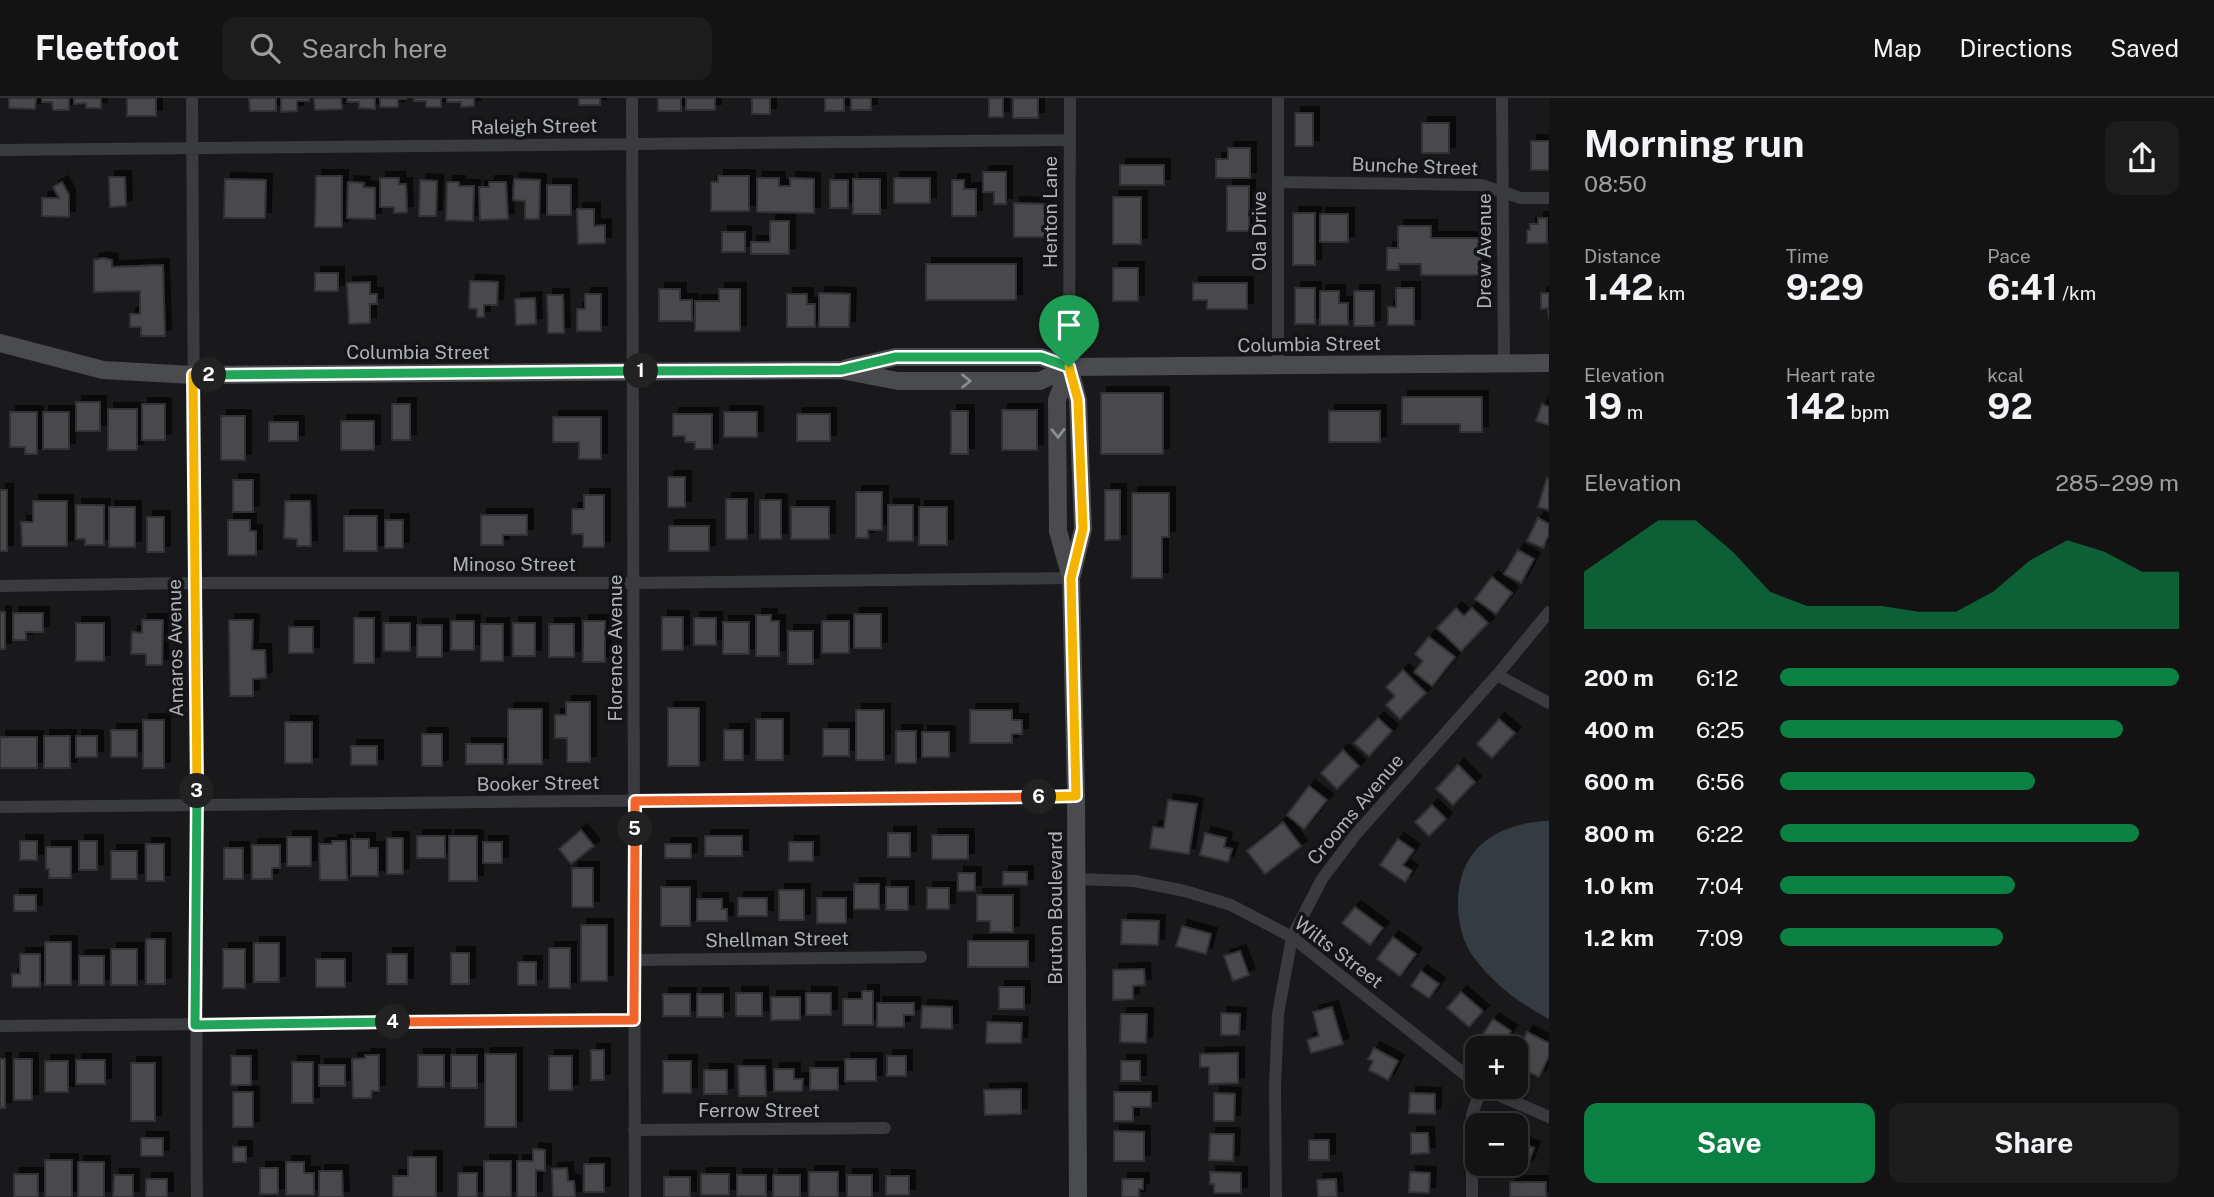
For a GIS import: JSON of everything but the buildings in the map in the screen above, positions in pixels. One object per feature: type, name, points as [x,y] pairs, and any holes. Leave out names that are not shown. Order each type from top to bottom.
[{"type":"street","name":"Amaros Avenue","points":[[192,98],[197,1197]]},
{"type":"street","name":"Florence Avenue","points":[[632,98],[635,1197]]},
{"type":"street","name":"Henton Lane","points":[[1069,367],[1070,98]]},
{"type":"street","name":"Ola Drive","points":[[1278,98],[1278,365]]},
{"type":"street","name":"Drew Avenue","points":[[1503,98],[1504,363]]},
{"type":"street","name":"Raleigh Street","points":[[0,150],[1069,140]]},
{"type":"street","name":"Bunche Street","points":[[1279,182],[1481,185],[1521,198],[1549,198]]},
{"type":"street","name":"Columbia Street","points":[[0,343],[103,370],[193,375],[841,370],[896,357],[1041,357],[1069,367],[1549,363]]},
{"type":"street","name":"Bruton Boulevard","points":[[1069,367],[1057,400],[1058,531],[1071,578],[1076,796],[1078,1197]]},
{"type":"street","name":"Minoso Street","points":[[0,586],[1071,578]]},
{"type":"street","name":"Crooms Avenue","points":[[1276,1197],[1275,1087],[1278,1014],[1292,937],[1322,878],[1356,834],[1549,612]]},
{"type":"street","points":[[1497,675],[1549,703]]},
{"type":"street","name":"Booker Street","points":[[0,807],[1076,796]]},
{"type":"street","name":"Wilts Street","points":[[1076,879],[1135,881],[1185,891],[1231,905],[1292,937],[1465,1075]]},
{"type":"street","name":"Shellman Street","points":[[635,960],[921,957]]},
{"type":"street","points":[[0,1026],[634,1020]]},
{"type":"street","points":[[1472,1197],[1472,1115],[1476,1099]]},
{"type":"street","name":"Wilts Street","points":[[1508,1099],[1549,1117]]},
{"type":"street","name":"Ferrow Street","points":[[635,1130],[885,1128]]},
{"type":"shaded area","points":[[1549,821],[1549,1019],[1509,993],[1483,968],[1464,940],[1458,911],[1464,869],[1481,845],[1493,835],[1508,829]]},
{"type":"route","points":[[896,357],[1041,357],[1069,367],[1078,400],[1083,529],[1071,578],[1076,796],[635,801],[634,1020],[195,1025],[197,807],[193,375],[841,370],[896,357]]}]
